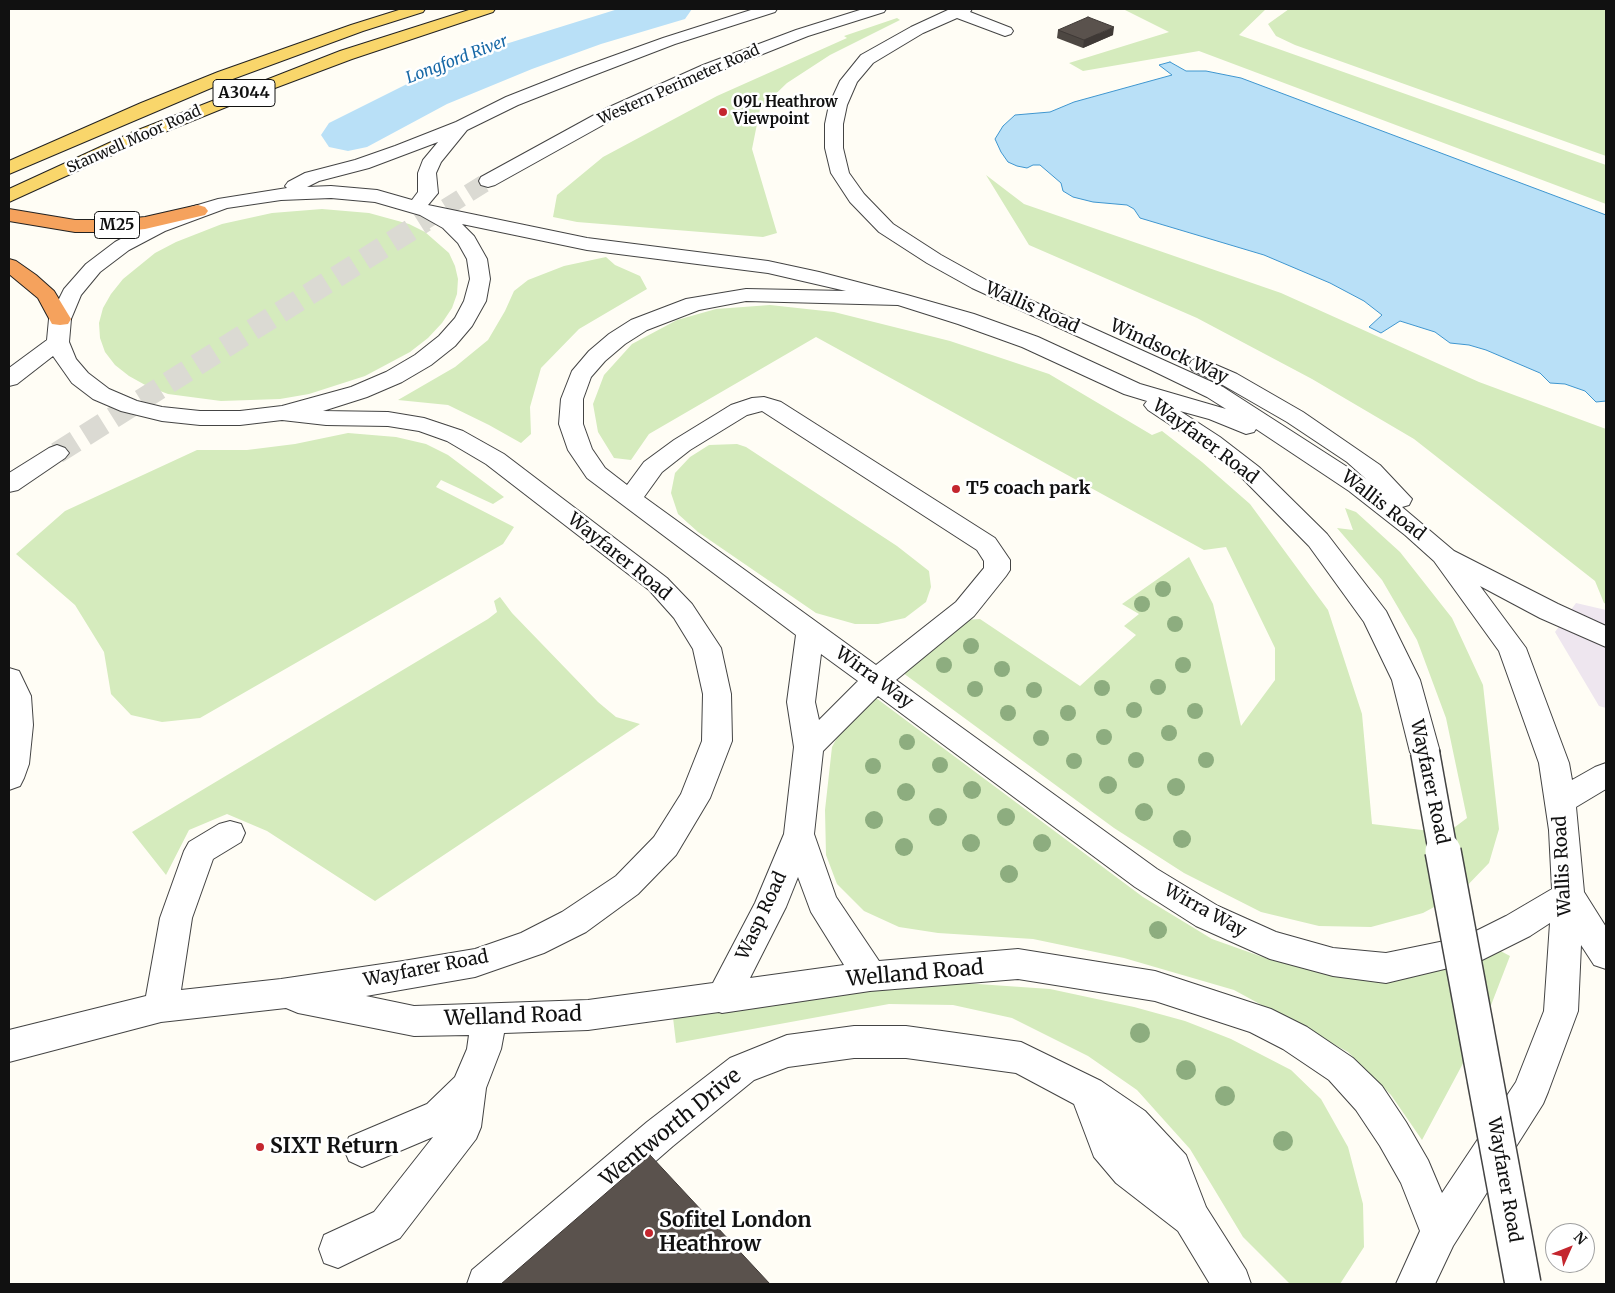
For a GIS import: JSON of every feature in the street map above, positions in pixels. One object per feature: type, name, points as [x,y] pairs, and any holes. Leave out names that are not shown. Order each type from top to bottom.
[{"type":"highway","name":"M25","points":[[9,215],[36,221],[76,226],[114,226],[145,223],[198,211]]},
{"type":"highway","points":[[9,265],[47,295],[60,319]]},
{"type":"main road","name":"Stanwell Moor Road","points":[[9,168],[128,115],[224,76],[417,9]]},
{"type":"main road","name":"Stanwell Moor Road","points":[[9,196],[139,136],[245,93],[355,52],[487,9]]},
{"type":"street","points":[[281,194],[312,177],[362,164],[462,126],[512,101],[583,73],[669,41],[769,9]]},
{"type":"street","name":"Western Perimeter Road","points":[[488,181],[613,112],[709,69],[802,32],[878,9]]},
{"type":"street","points":[[960,11],[1005,31]]},
{"type":"street","name":"Wallis Road","points":[[960,11],[917,30],[868,59],[849,81],[838,105],[834,124],[834,148],[840,173],[857,198],[886,228],[934,259],[979,284],[1215,392],[1358,484],[1414,529],[1443,554],[1512,648],[1554,763],[1564,830],[1568,895],[1561,1011],[1530,1092],[1439,1232],[1414,1284]]},
{"type":"street","points":[[422,209],[428,192],[427,173],[432,160],[462,126]]},
{"type":"street","points":[[331,192],[377,196],[422,209],[450,224],[467,240],[477,259],[480,279],[475,301],[464,321],[431,354],[394,377],[350,395],[282,413],[240,418],[200,418],[162,414],[129,406],[101,394],[80,378],[66,361],[58,342],[60,319],[71,293],[92,268],[122,246],[158,226],[198,211],[252,198],[281,194],[331,192]]},
{"type":"street","name":"Wayfarer Road","points":[[422,209],[587,244],[768,267],[812,276],[900,299],[966,319],[1030,342],[1132,389],[1217,414],[1310,453]]},
{"type":"street","name":"Windsock Way","points":[[886,228],[942,249],[1167,349],[1229,379],[1295,417],[1371,470],[1409,509],[1414,529]]},
{"type":"street","name":"Wirra Way","points":[[900,299],[746,295],[718,299],[667,313],[639,325],[617,339],[597,356],[580,376],[572,399],[571,424],[580,450],[596,473],[630,499],[1146,878],[1207,916],[1270,945],[1333,962],[1386,968],[1470,950],[1518,926],[1568,895]]},
{"type":"street","points":[[9,379],[58,342]]},
{"type":"street","name":"Wayfarer Road","points":[[1132,389],[1212,442],[1250,472],[1318,540],[1376,618],[1406,680],[1425,752],[1523,1284]]},
{"type":"street","points":[[630,499],[653,468],[682,445],[739,410],[752,405],[764,404],[774,407],[986,544],[997,560],[997,570],[965,609],[877,680],[809,747]]},
{"type":"street","name":"Wayfarer Road","points":[[9,1046],[161,1007],[281,994],[475,963],[532,943],[574,922],[627,885],[665,846],[695,798],[717,741],[718,694],[706,648],[683,611],[658,584],[495,459],[455,436],[424,425],[388,420],[351,417],[326,418],[282,413]]},
{"type":"street","points":[[9,484],[57,453]]},
{"type":"street","points":[[1443,554],[1540,607],[1606,636]]},
{"type":"street","name":"Wasp Road","points":[[722,998],[770,907],[799,834],[809,747],[801,702],[810,632]]},
{"type":"street","points":[[9,678],[17,696],[19,725],[14,764],[9,778]]},
{"type":"street","points":[[1560,801],[1606,775]]},
{"type":"street","points":[[161,1007],[176,918],[200,851],[230,832]]},
{"type":"street","name":"Wasp Road","points":[[799,834],[822,902],[870,976]]},
{"type":"street","points":[[1568,895],[1606,955]]},
{"type":"street","name":"Welland Road","points":[[281,994],[414,1021],[588,1014],[722,998],[870,976],[1018,964],[1155,986],[1259,1020],[1295,1038],[1341,1069],[1369,1098],[1393,1134],[1414,1172],[1439,1232]]},
{"type":"street","points":[[338,1249],[387,1226],[463,1127],[468,1088],[484,1049],[489,1018]]},
{"type":"street","name":"Wentworth Drive","points":[[486,1284],[660,1134],[742,1069],[787,1051],[854,1042],[906,1042],[1021,1058],[1088,1093],[1107,1145],[1129,1170],[1191,1218],[1232,1284]]},
{"type":"street","points":[[362,1149],[440,1116],[468,1088]]},
{"type":"shaded area","points":[[1576,603],[1606,610],[1606,708],[1599,706],[1555,632]]},
{"type":"green space","points":[[1123,9],[1266,9],[1239,35],[1606,165],[1606,204],[1199,51],[1083,71],[1069,63],[1169,32]]},
{"type":"green space","points":[[1289,9],[1606,9],[1606,156],[1295,45],[1276,36],[1268,24]]},
{"type":"green space","points":[[897,18],[900,20],[830,55],[787,83],[760,109],[752,149],[777,233],[763,237],[577,222],[553,217],[557,195],[603,157],[717,96],[847,38],[844,36]]},
{"type":"green space","points":[[986,175],[1024,204],[1281,293],[1479,382],[1606,429],[1606,604],[1595,581],[1414,439],[1312,379],[1197,318],[1029,245]]},
{"type":"green space","points":[[322,209],[369,213],[409,224],[425,232],[449,253],[458,279],[457,294],[452,308],[442,323],[428,338],[410,352],[365,376],[309,394],[280,399],[221,401],[168,394],[147,386],[129,376],[115,365],[105,352],[100,338],[99,323],[103,308],[123,279],[155,253],[176,242],[222,224],[272,213]]},
{"type":"green space","points":[[606,257],[615,265],[640,276],[647,289],[579,329],[541,368],[530,407],[531,434],[521,443],[448,405],[398,400],[455,367],[488,340],[514,291],[528,280],[564,266]]},
{"type":"green space","points":[[770,305],[834,312],[950,341],[1049,374],[1152,435],[1162,431],[1202,462],[1250,504],[1328,610],[1362,714],[1372,824],[1447,833],[1467,818],[1446,718],[1417,640],[1382,580],[1337,528],[1353,530],[1345,508],[1356,512],[1400,552],[1452,618],[1483,685],[1499,829],[1489,863],[1460,893],[1423,913],[1371,927],[1319,926],[1261,912],[1184,873],[1114,828],[899,670],[965,620],[980,619],[1080,686],[1136,635],[1124,626],[1139,614],[1122,604],[1189,557],[1213,604],[1241,726],[1275,680],[1275,648],[1226,547],[1204,550],[816,337],[649,434],[631,460],[614,458],[598,432],[593,404],[604,375],[632,344],[677,320],[716,309]]},
{"type":"green space","points":[[348,433],[396,437],[426,444],[448,455],[504,497],[493,504],[441,480],[436,487],[514,527],[503,544],[200,718],[162,722],[131,715],[111,694],[104,652],[75,605],[16,554],[65,511],[197,450],[247,450],[295,444]]},
{"type":"green space","points":[[737,444],[746,447],[897,546],[929,571],[931,587],[926,602],[905,618],[878,624],[855,624],[816,613],[698,532],[678,514],[671,493],[675,473],[690,457],[709,445]]},
{"type":"green space","points":[[500,597],[512,613],[598,702],[616,717],[640,724],[375,901],[267,831],[227,814],[189,830],[166,875],[132,832],[488,619],[497,612],[494,601]]},
{"type":"green space","points":[[868,692],[1143,897],[1212,939],[1271,960],[1350,977],[1491,946],[1510,956],[1483,1026],[1422,1140],[1391,1095],[1348,1052],[1234,990],[1124,958],[1033,939],[938,933],[899,927],[864,911],[837,884],[826,855],[825,810],[832,747],[852,710]]},
{"type":"green space","points":[[963,983],[1050,989],[1134,1007],[1185,1021],[1231,1039],[1291,1070],[1321,1099],[1348,1147],[1363,1204],[1364,1247],[1340,1284],[1290,1284],[1243,1237],[1190,1149],[1137,1090],[1088,1056],[1012,1018],[953,1005],[889,1004],[676,1043],[672,1009]]},
{"type":"water","points":[[1170,62],[1186,71],[1206,71],[1241,78],[1606,215],[1606,401],[1596,402],[1585,391],[1565,384],[1550,383],[1540,373],[1486,350],[1469,345],[1450,343],[1435,332],[1400,321],[1381,333],[1369,327],[1382,315],[1364,301],[1330,283],[1264,255],[1140,218],[1134,209],[1127,205],[1093,202],[1073,197],[1063,191],[1061,183],[1040,165],[1033,165],[1027,168],[1017,166],[1008,162],[1001,152],[995,139],[1003,126],[1015,115],[1050,112],[1074,102],[1172,75],[1159,65]]},
{"type":"building","points":[[1088,17],[1114,27],[1084,40],[1058,30]]},
{"type":"building","name":"Sofitel London Heathrow","points":[[650,1155],[770,1284],[501,1284]]},
{"type":"waterway","points":[[348,135],[429,93],[514,58],[584,34],[668,9]]},
{"type":"tunnel","points":[[423,222],[488,181]]},
{"type":"tunnel","points":[[57,453],[425,221]]},
{"type":"place","name":"09L Heathrow Viewpoint","points":[[723,112]]},
{"type":"place","name":"T5 coach park","points":[[956,489]]},
{"type":"place","name":"SIXT Return","points":[[260,1147]]},
{"type":"place","name":"Sofitel London Heathrow","points":[[649,1233]]},
{"type":"water label","name":"Longford River","points":[[457,60]]}]
